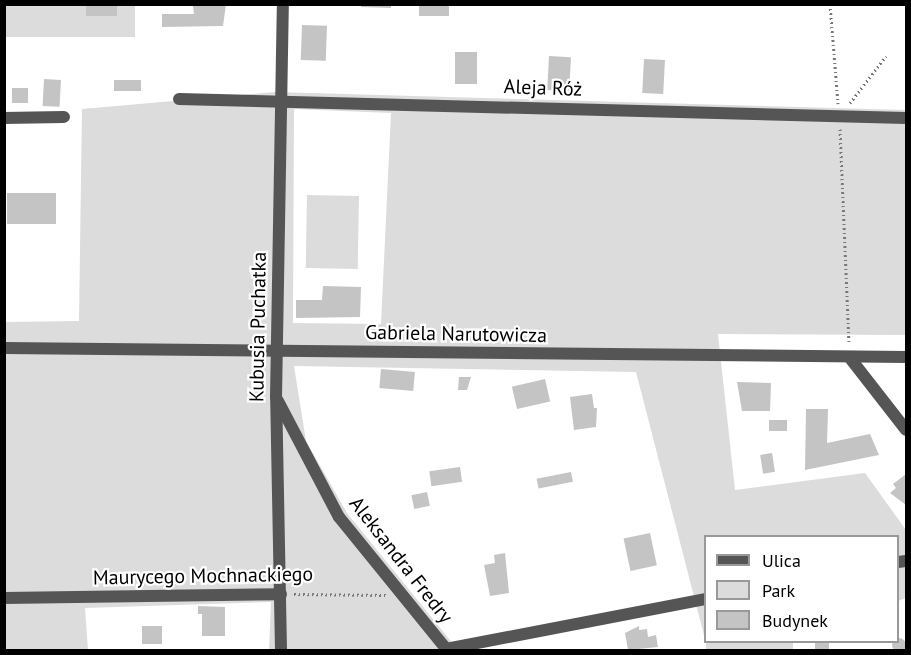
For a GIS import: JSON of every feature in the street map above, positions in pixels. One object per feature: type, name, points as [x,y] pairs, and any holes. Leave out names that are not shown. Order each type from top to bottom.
[{"type":"street","name":"Kubusia Puchatka","points":[[281,651],[276,351],[284,100],[283,4]]},
{"type":"street","name":"Aleja Róż","points":[[179,99],[906,118]]},
{"type":"street","points":[[4,118],[64,117]]},
{"type":"street","name":"Gabriela Narutowicza","points":[[4,348],[906,357]]},
{"type":"street","points":[[850,358],[906,430]]},
{"type":"street","name":"Aleksandra Fredry","points":[[276,397],[339,517],[447,650]]},
{"type":"street","name":"Maurycego Mochnackiego","points":[[4,598],[280,594]]},
{"type":"street","points":[[447,650],[704,599]]},
{"type":"path","points":[[830,4],[839,116],[850,358]]},
{"type":"path","points":[[839,116],[886,56]]},
{"type":"path","name":"Maurycego Mochnackiego","points":[[280,594],[402,596]]},
{"type":"green space","points":[[5,5],[135,5],[135,37],[5,37]]},
{"type":"green space","points":[[275,92],[906,110],[906,335],[718,334],[735,490],[865,473],[906,530],[906,598],[899,601],[899,535],[704,535],[704,635],[636,372],[294,366],[306,441],[347,513],[458,650],[269,650],[271,602],[85,608],[88,650],[5,650],[4,322],[79,321],[82,109]],"holes":[[[294,109],[391,113],[381,324],[293,323]]]},
{"type":"green space","points":[[307,195],[359,196],[358,269],[306,268]]},
{"type":"green space","points":[[706,643],[793,643],[793,650],[706,650]]},
{"type":"building","points":[[86,4],[117,4],[117,16],[86,16]]},
{"type":"building","points":[[226,4],[223,26],[162,27],[162,14],[194,14],[193,6]]},
{"type":"building","points":[[362,4],[391,4],[391,8],[361,7]]},
{"type":"building","points":[[419,4],[449,4],[449,16],[419,16]]},
{"type":"building","points":[[302,25],[327,26],[326,61],[301,60]]},
{"type":"building","points":[[455,52],[477,52],[477,84],[455,84]]},
{"type":"building","points":[[549,56],[571,57],[569,91],[547,90]]},
{"type":"building","points":[[644,59],[665,60],[663,94],[642,93]]},
{"type":"building","points":[[44,79],[61,80],[60,107],[43,106]]},
{"type":"building","points":[[114,80],[141,80],[141,91],[114,91]]},
{"type":"building","points":[[12,88],[28,88],[28,103],[12,103]]},
{"type":"building","points":[[7,193],[56,193],[56,224],[7,224]]},
{"type":"building","points":[[323,286],[361,287],[360,317],[296,318],[296,300],[322,300]]},
{"type":"building","points":[[381,369],[415,372],[413,391],[379,388]]},
{"type":"building","points":[[459,377],[471,377],[467,390],[458,390]]},
{"type":"building","points":[[545,379],[550,401],[517,409],[512,387]]},
{"type":"building","points":[[737,382],[771,383],[770,411],[742,411]]},
{"type":"building","points":[[592,394],[594,408],[597,408],[596,427],[574,430],[570,397]]},
{"type":"building","points":[[806,409],[828,409],[827,443],[870,434],[879,455],[805,470]]},
{"type":"building","points":[[769,420],[787,420],[787,431],[769,431]]},
{"type":"building","points":[[772,453],[775,472],[763,474],[760,455]]},
{"type":"building","points":[[460,467],[462,482],[431,486],[429,471]]},
{"type":"building","points":[[571,472],[573,482],[539,488],[537,479]]},
{"type":"building","points":[[906,474],[906,505],[890,493],[896,488],[893,484]]},
{"type":"building","points":[[427,492],[430,506],[414,509],[411,495]]},
{"type":"building","points":[[650,533],[657,565],[630,571],[624,539]]},
{"type":"building","points":[[505,553],[509,593],[490,596],[484,565],[495,563],[494,555]]},
{"type":"building","points":[[198,606],[225,607],[225,636],[202,636],[202,614],[198,614]]},
{"type":"building","points":[[142,626],[162,626],[162,644],[142,644]]},
{"type":"building","points":[[639,626],[639,630],[647,629],[648,637],[656,635],[658,647],[628,650],[625,633]]},
{"type":"building","points":[[899,638],[905,642],[904,650],[899,652],[894,650],[893,643],[899,643]]},
{"type":"building","points":[[815,643],[829,643],[829,650],[815,650]]}]
